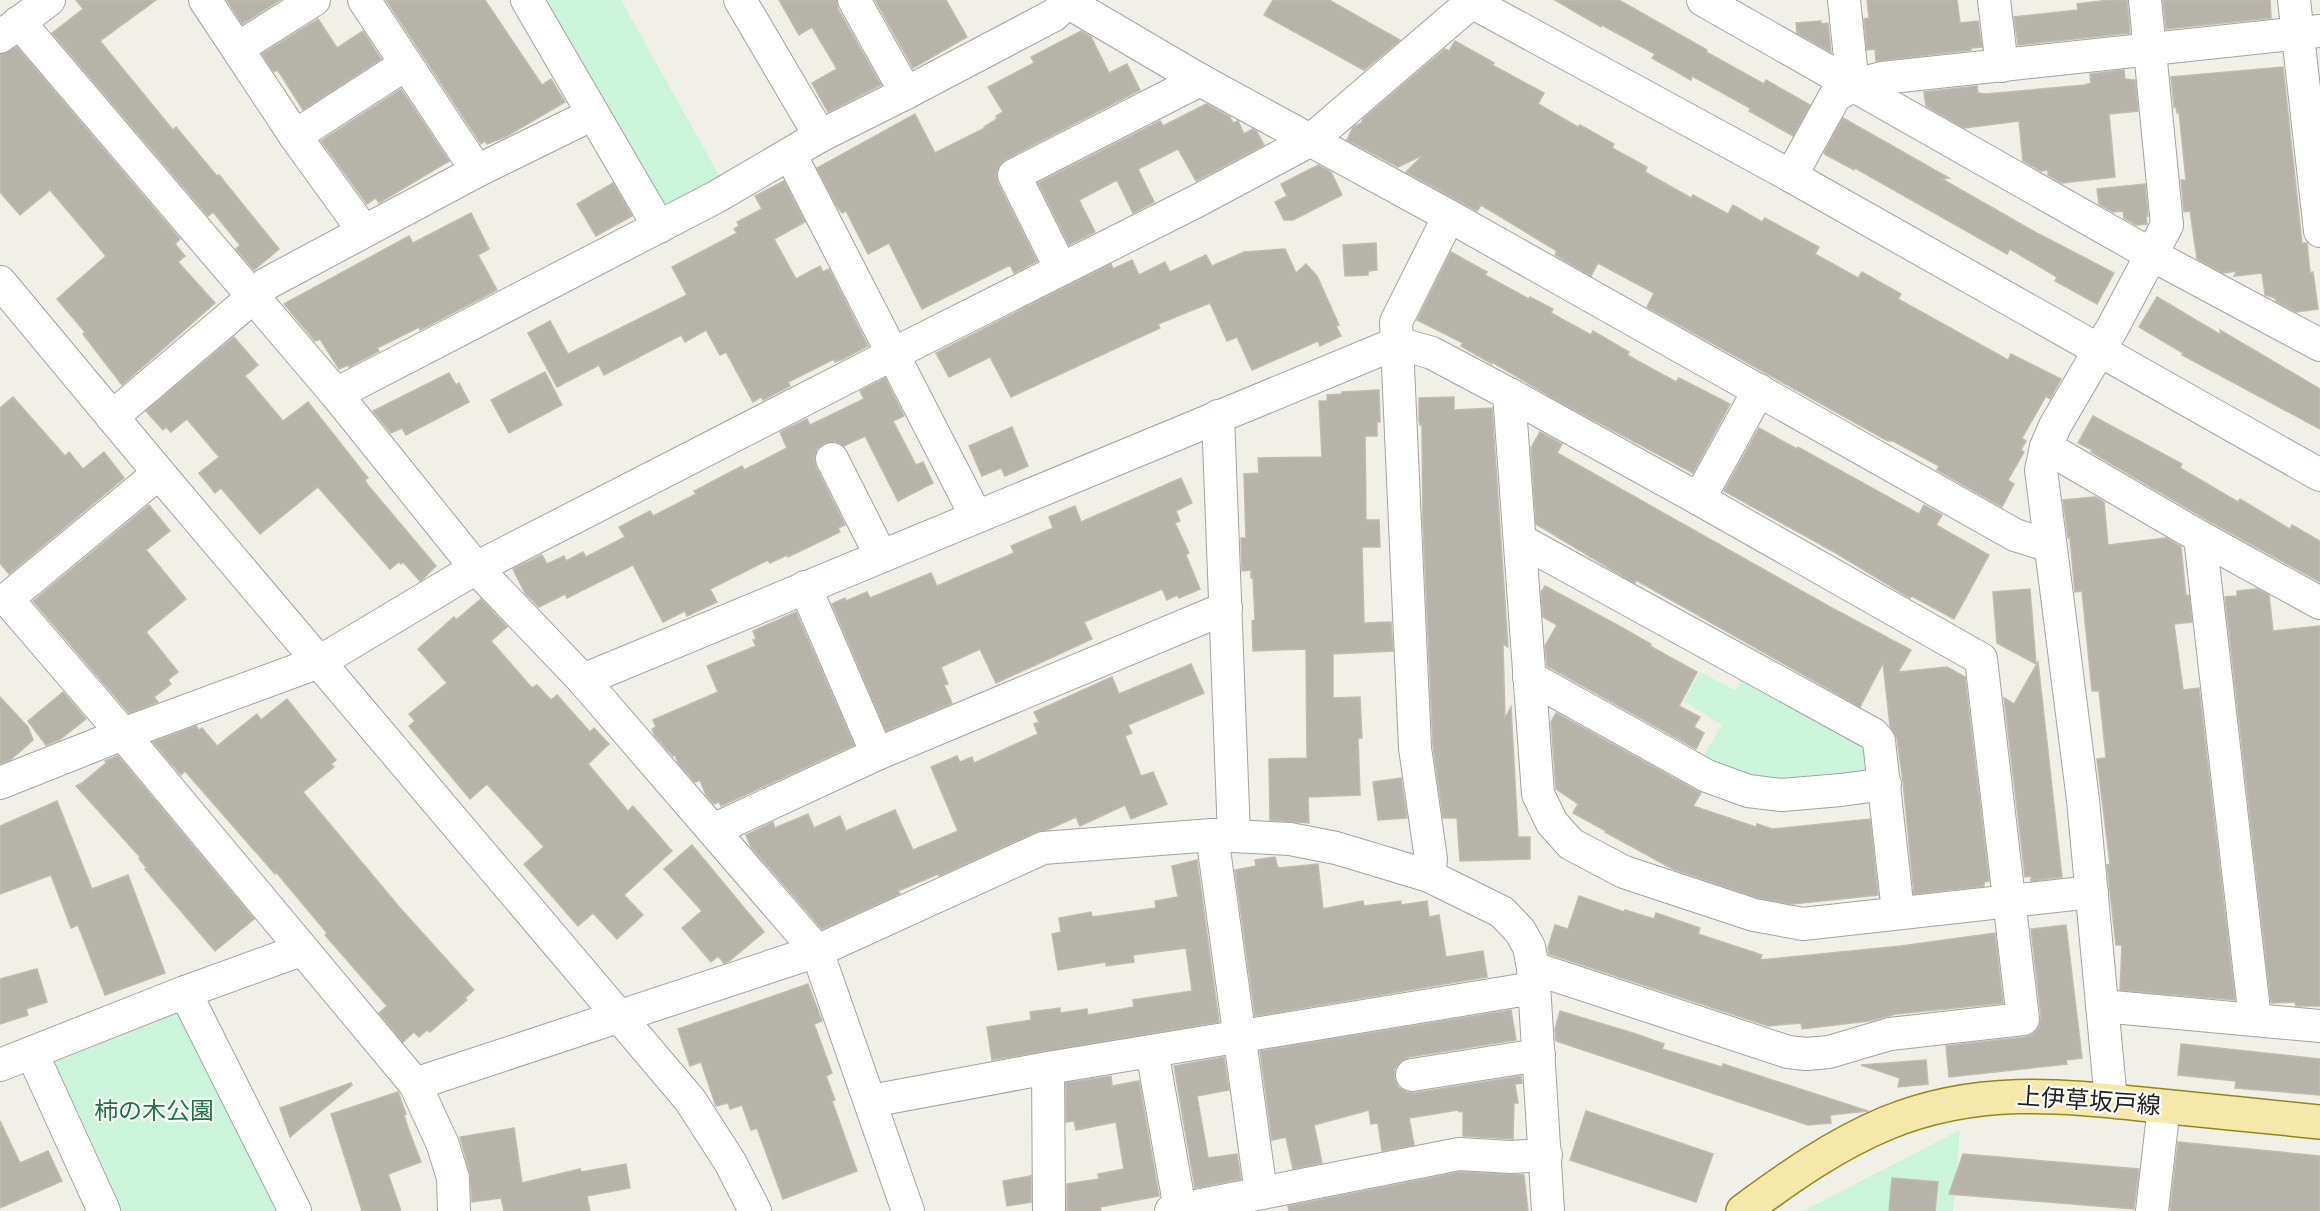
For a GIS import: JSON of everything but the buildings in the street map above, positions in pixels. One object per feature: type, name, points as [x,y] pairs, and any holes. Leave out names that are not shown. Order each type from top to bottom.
[{"type":"main road","name":"上伊草坂戸線","points":[[1743,1211],[1799,1171],[1852,1138],[1889,1122],[1949,1104],[2004,1096],[2065,1096],[2320,1122]]},
{"type":"street","points":[[49,0],[10,30],[252,298],[336,394],[476,568],[583,680],[817,951],[908,1211]]},
{"type":"street","points":[[205,0],[295,136],[363,230]]},
{"type":"street","points":[[238,48],[314,0]]},
{"type":"street","points":[[364,0],[477,171]]},
{"type":"street","points":[[527,0],[659,227]]},
{"type":"street","points":[[740,0],[820,136]]},
{"type":"street","points":[[854,0],[906,93]]},
{"type":"street","points":[[1703,0],[2152,255],[2320,345]]},
{"type":"street","points":[[1844,0],[1853,86]]},
{"type":"street","points":[[1994,0],[2002,66]]},
{"type":"street","points":[[2111,1101],[2092,892],[2041,470],[2046,447],[2055,426],[2165,232],[2168,211],[2145,0]]},
{"type":"street","points":[[2294,0],[2309,32],[2320,231]]},
{"type":"street","points":[[336,394],[659,227],[820,136],[1054,15],[1066,1],[1200,80],[1449,216],[2015,535],[2050,546]]},
{"type":"street","points":[[0,783],[123,734],[320,662],[476,568],[1311,140],[1471,1],[1791,176],[2320,475]]},
{"type":"street","points":[[1791,176],[1835,96],[1853,86],[1882,78],[2150,51],[2309,32]]},
{"type":"street","points":[[295,136],[406,64]]},
{"type":"street","points":[[1061,269],[1014,175],[1200,80]]},
{"type":"street","points":[[112,417],[266,284],[363,230],[593,114]]},
{"type":"street","points":[[790,154],[976,516]]},
{"type":"street","points":[[1429,876],[1431,859],[1416,748],[1396,322],[1449,216]]},
{"type":"street","points":[[0,282],[690,1100],[730,1162],[755,1211]]},
{"type":"street","points":[[583,680],[1397,343],[1432,353],[1509,394],[1982,659],[2023,1019],[1890,1034],[1830,1052],[1806,1054],[1788,1052],[1534,978],[1240,1036],[871,1101]]},
{"type":"street","points":[[1699,499],[1760,390]]},
{"type":"street","points":[[1509,394],[1538,794],[1552,823],[1571,844],[1586,854],[1624,872],[1754,915],[1803,924],[2092,892]]},
{"type":"street","points":[[1218,416],[1226,608],[1223,835],[1240,1036],[1246,1200]]},
{"type":"street","points":[[2046,447],[2200,537],[2320,603]]},
{"type":"street","points":[[832,459],[881,556]]},
{"type":"street","points":[[159,473],[3,595],[123,734],[415,1084],[443,1144],[453,1178],[453,1210]]},
{"type":"street","points":[[2200,537],[2255,1019]]},
{"type":"street","points":[[1520,540],[1873,734],[1879,741],[1898,912]]},
{"type":"street","points":[[805,587],[877,754]]},
{"type":"street","points":[[713,830],[877,754],[1226,608]]},
{"type":"street","points":[[1528,677],[1707,776],[1748,791],[1782,795],[1884,784]]},
{"type":"street","points":[[415,1084],[817,951],[1043,848],[1223,835],[1290,839],[1336,848],[1429,876],[1502,912],[1520,931],[1529,947],[1534,978],[1548,1211]]},
{"type":"street","points":[[0,1065],[185,992],[301,950]]},
{"type":"street","points":[[185,992],[295,1211]]},
{"type":"street","points":[[2102,1006],[2320,1026]]},
{"type":"street","points":[[1152,1051],[1176,1210],[1246,1200],[1459,1154],[1510,1157],[1546,1155]]},
{"type":"street","points":[[32,1053],[104,1211]]},
{"type":"street","points":[[1412,1075],[1539,1055]]},
{"type":"street","points":[[1048,1068],[1049,1211]]},
{"type":"street","points":[[2152,1211],[2164,1106]]},
{"type":"green space","points":[[540,0],[621,0],[720,177],[669,204],[656,201]]},
{"type":"green space","points":[[1700,672],[1735,690],[1745,675],[1871,751],[1865,777],[1783,786],[1700,761],[1722,725],[1684,701]]},
{"type":"green space","name":"柿の木公園","points":[[178,1010],[282,1211],[120,1211],[52,1066],[56,1058]]},
{"type":"green space","points":[[1960,1130],[1953,1211],[1803,1211]]}]
